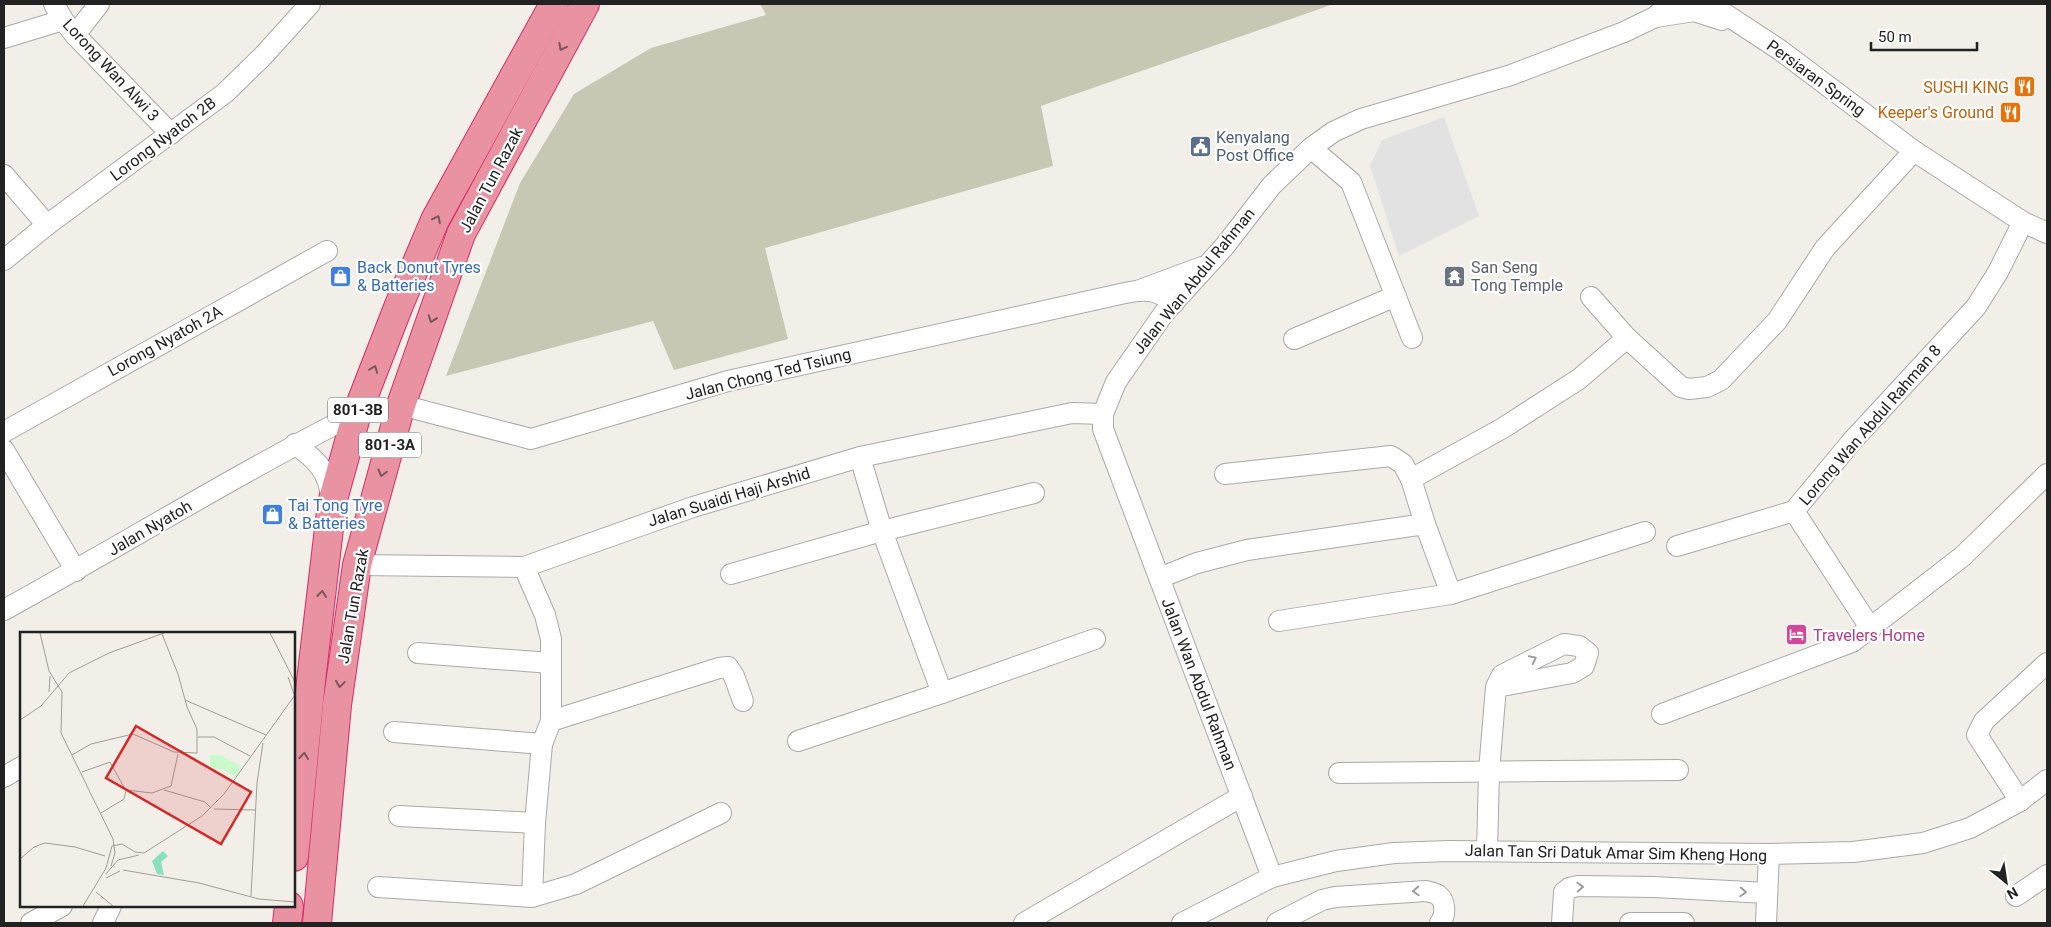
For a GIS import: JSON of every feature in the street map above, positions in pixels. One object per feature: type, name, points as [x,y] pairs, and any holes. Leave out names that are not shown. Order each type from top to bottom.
[{"type":"highway","name":"Jalan Tun Razak","points":[[295,846],[332,503],[357,413],[399,305],[435,220],[554,4]]},
{"type":"highway","name":"Jalan Tun Razak","points":[[317,923],[337,704],[357,565],[401,405],[461,234],[586,4]]},
{"type":"highway","points":[[287,923],[289,907]]},
{"type":"street","points":[[4,38],[64,20],[99,4]]},
{"type":"street","name":"Lorong Nyatoh 2B","points":[[4,260],[47,225],[225,93],[263,56],[310,4]]},
{"type":"street","name":"Persiaran Spring","points":[[1710,4],[1780,50],[1914,151],[2023,222],[2047,233]]},
{"type":"street","name":"Jalan Wan Abdul Rahman","points":[[1272,877],[1103,430],[1103,414],[1112,390],[1128,362],[1169,308],[1224,247],[1272,185],[1311,148],[1333,132],[1360,119],[1511,76],[1653,12],[1694,11],[1745,28]]},
{"type":"street","name":"Lorong Wan Alwi 3","points":[[64,20],[171,134]]},
{"type":"street","points":[[1311,148],[1351,182],[1412,338]]},
{"type":"street","points":[[1591,297],[1627,338],[1681,387],[1689,389],[1707,387],[1721,380],[1777,321],[1825,248],[1914,151]]},
{"type":"street","points":[[4,175],[47,225]]},
{"type":"street","name":"Lorong Wan Abdul Rahman 8","points":[[1871,629],[1794,512],[1853,440],[1976,307],[1998,272],[2023,222]]},
{"type":"street","name":"Lorong Nyatoh 2A","points":[[4,432],[327,251]]},
{"type":"street","name":"Jalan Chong Ted Tsiung","points":[[401,405],[531,439],[728,381],[1138,290],[1207,265]]},
{"type":"street","points":[[1138,290],[1169,308]]},
{"type":"street","points":[[1294,339],[1396,296]]},
{"type":"street","points":[[1411,479],[1503,428],[1578,379],[1627,338]]},
{"type":"street","name":"Jalan Nyatoh","points":[[4,610],[76,571],[295,444],[357,413]]},
{"type":"street","name":"Jalan Suaidi Haji Arshid","points":[[357,565],[524,567],[694,507],[860,457],[1072,413],[1103,414]]},
{"type":"street","points":[[295,444],[323,469],[329,482],[332,503]]},
{"type":"street","points":[[4,450],[76,571]]},
{"type":"street","points":[[1225,474],[1391,456],[1403,464],[1411,479],[1425,524],[1451,594]]},
{"type":"street","points":[[860,457],[882,531],[942,693]]},
{"type":"street","points":[[1662,714],[1852,642],[1963,556],[2047,474]]},
{"type":"street","points":[[731,574],[882,531],[1034,493]]},
{"type":"street","points":[[1677,546],[1794,512]]},
{"type":"street","points":[[1159,578],[1197,563],[1247,550],[1425,524]]},
{"type":"street","points":[[1279,621],[1451,594],[1645,532]]},
{"type":"street","points":[[524,567],[545,616],[551,639],[551,721],[542,744],[535,823],[532,897]]},
{"type":"street","points":[[798,741],[1095,639]]},
{"type":"street","points":[[418,653],[551,663]]},
{"type":"street","points":[[2020,801],[1977,735],[1984,721],[2047,663]]},
{"type":"street","points":[[551,721],[728,666],[734,676],[743,701]]},
{"type":"street","points":[[1487,851],[1489,771],[1496,687]]},
{"type":"street","points":[[394,732],[542,744]]},
{"type":"street","points":[[4,777],[20,768]]},
{"type":"street","points":[[1339,773],[1678,770]]},
{"type":"street","name":"Jalan Tan Sri Datuk Amar Sim Kheng Hong","points":[[1194,920],[1272,877],[1336,862],[1394,853],[1487,851],[1769,854],[1853,852],[1923,843],[1970,828],[2020,801],[2047,780]]},
{"type":"street","points":[[1024,923],[1242,796]]},
{"type":"street","points":[[378,887],[532,897],[576,884],[721,813]]},
{"type":"street","points":[[399,816],[535,823]]},
{"type":"street","points":[[1766,923],[1769,854]]},
{"type":"street","points":[[2016,896],[2047,876]]},
{"type":"street","points":[[1562,923],[1564,892],[1569,888],[1578,886],[1654,887],[1767,893]]},
{"type":"street","points":[[1277,923],[1322,900],[1335,897],[1426,891],[1438,895],[1444,904],[1443,919],[1440,923]]},
{"type":"street","points":[[30,923],[60,907]]},
{"type":"street","points":[[103,923],[111,907]]},
{"type":"street","points":[[1630,923],[1684,923]]},
{"type":"shaded area","points":[[760,4],[1334,4],[1041,106],[1053,166],[765,248],[788,339],[674,370],[653,321],[446,376],[520,183],[574,94],[651,48],[766,15]]},
{"type":"shaded area","points":[[1444,117],[1479,216],[1399,256],[1370,166],[1382,140]]},
{"type":"place","name":"SUSHI KING","points":[[2025,87]]},
{"type":"place","name":"Keeper's Ground","points":[[2010,112]]},
{"type":"place","name":"Kenyalang Post Office","points":[[1200,146]]},
{"type":"place","name":"Back Donut Tyres & Batteries","points":[[341,276]]},
{"type":"place","name":"San Seng Tong Temple","points":[[1455,276]]},
{"type":"place","name":"Tai Tong Tyre & Batteries","points":[[272,514]]},
{"type":"place","name":"Travelers Home","points":[[1797,635]]}]
